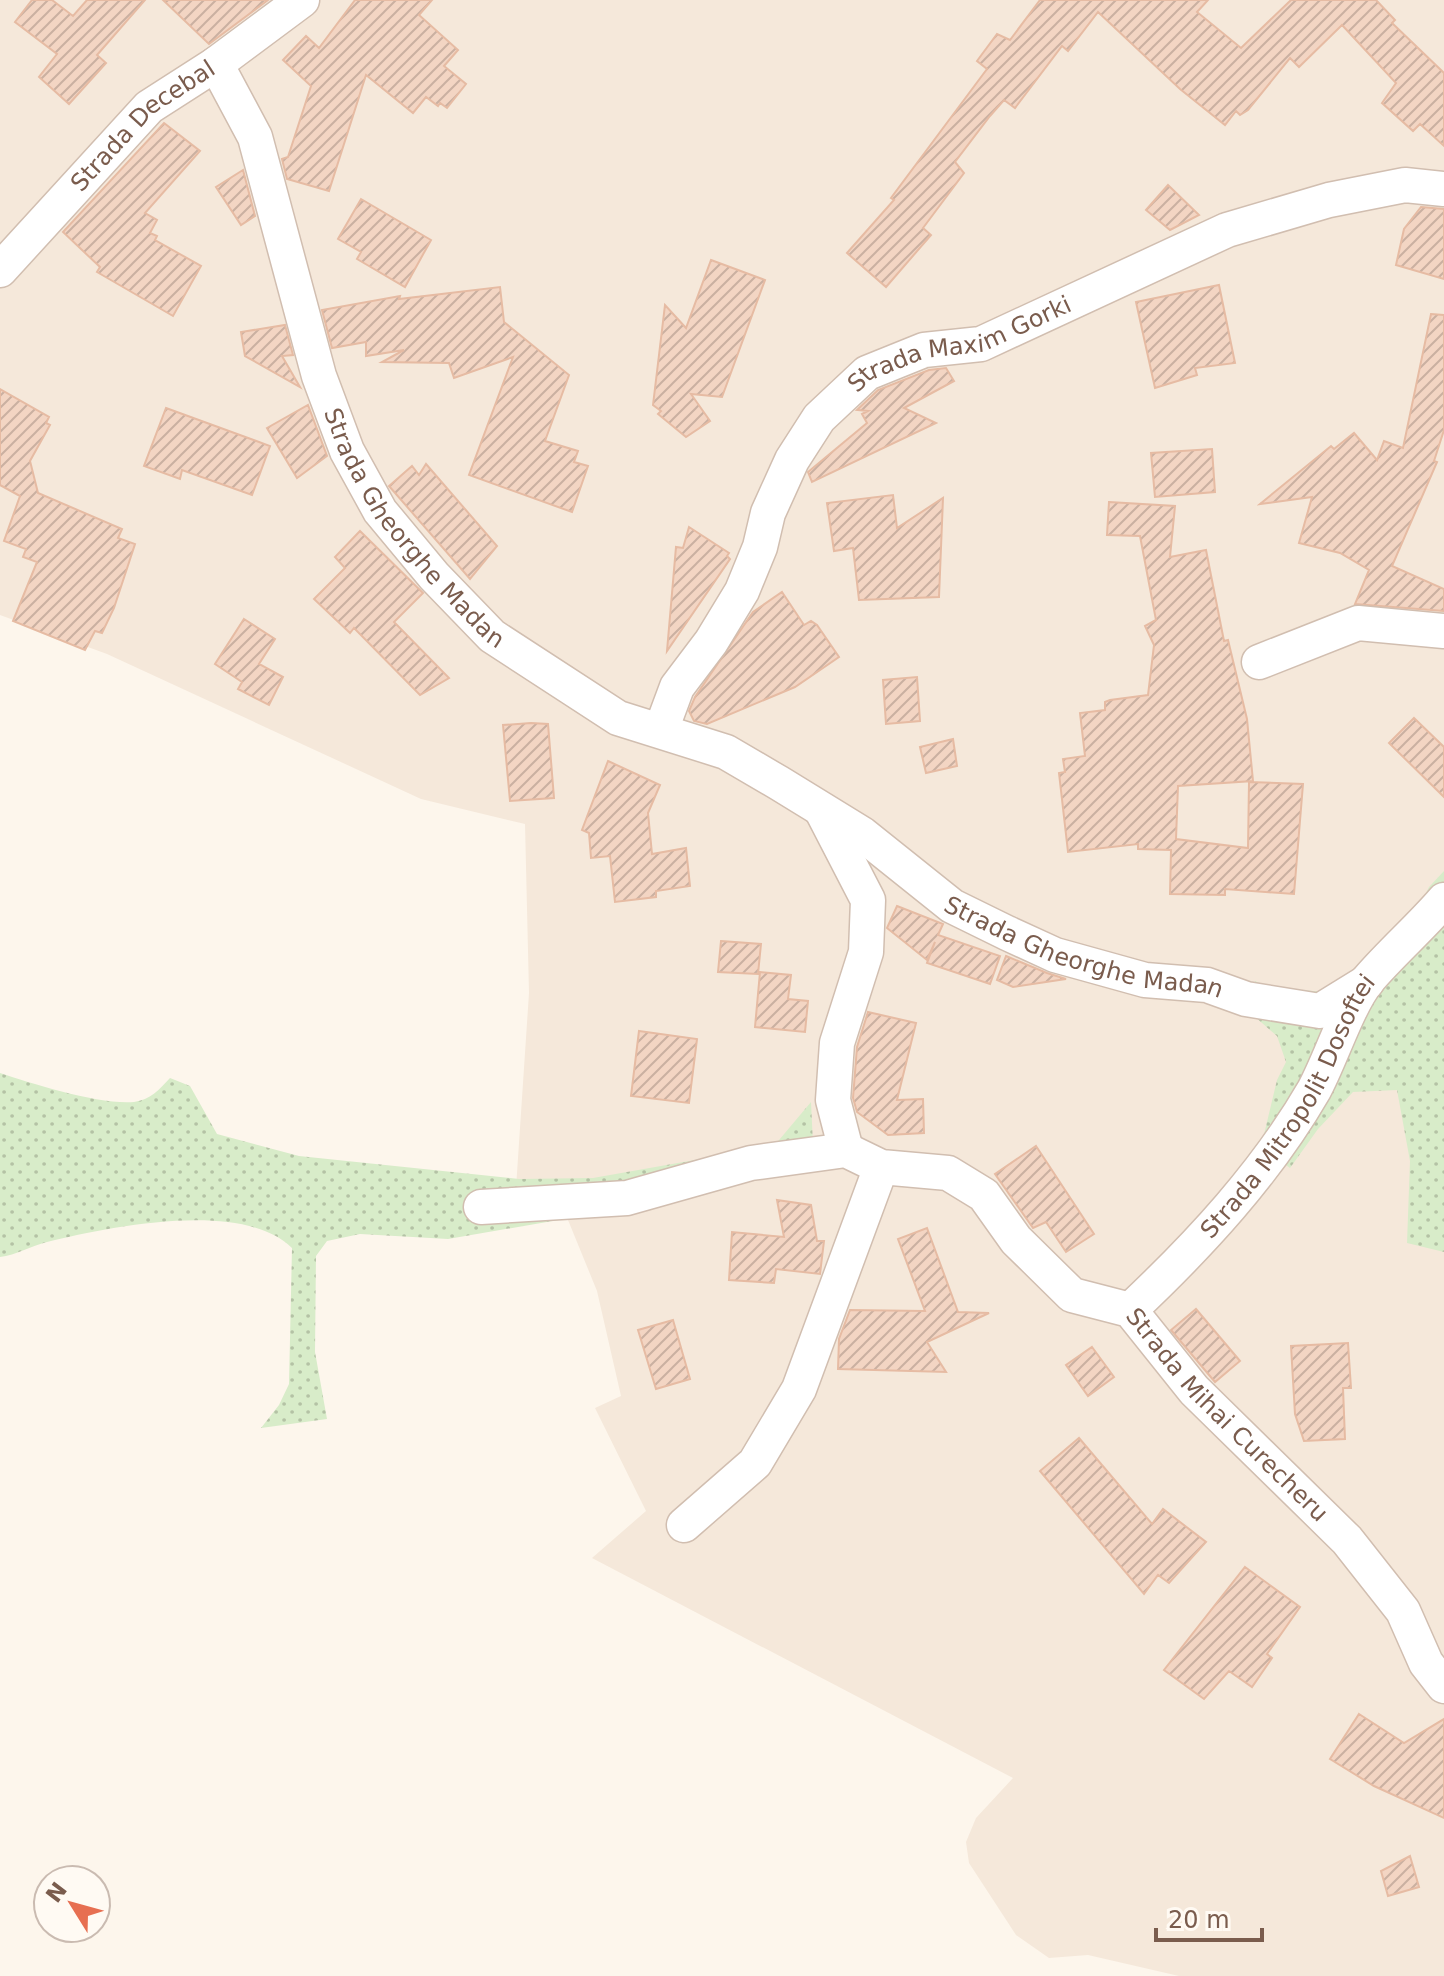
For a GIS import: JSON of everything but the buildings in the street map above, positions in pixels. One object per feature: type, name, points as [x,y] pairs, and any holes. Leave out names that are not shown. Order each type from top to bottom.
[{"type":"street","name":"Strada Decebal","points":[[0,270],[149,107],[216,64],[302,0]]},
{"type":"street","name":"Strada Gheorghe Madan","points":[[216,64],[255,137],[319,376],[347,451],[380,511],[434,576],[492,636],[618,718],[726,752],[862,834],[952,906],[1055,955],[1145,980],[1207,985],[1246,999],[1320,1011],[1367,982]]},
{"type":"street","name":"Strada Maxim Gorki","points":[[661,730],[677,687],[711,642],[742,591],[760,547],[768,513],[792,460],[819,418],[867,373],[924,350],[981,344],[1227,230],[1329,200],[1405,185],[1444,189]]},
{"type":"street","points":[[1259,662],[1358,623],[1444,631]]},
{"type":"street","points":[[481,1207],[627,1198],[751,1163],[846,1150],[833,1100],[837,1043],[866,952],[868,900],[822,810]]},
{"type":"street","name":"Strada Mitropolit Dosoftei","points":[[1130,1310],[1191,1252],[1254,1178],[1313,1090],[1367,982],[1413,937],[1444,900]]},
{"type":"street","name":"Strada Mihai Curecheru","points":[[846,1150],[881,1167],[948,1173],[984,1195],[1016,1240],[1072,1295],[1130,1310],[1194,1390],[1347,1540],[1403,1611],[1426,1663],[1444,1686]]},
{"type":"street","points":[[684,1525],[755,1463],[799,1389],[881,1167]]},
{"type":"shaded area","points":[[0,0],[1444,0],[1444,1976],[1179,1976],[1088,1955],[1049,1958],[1016,1935],[969,1863],[966,1842],[976,1818],[1013,1778],[592,1558],[646,1511],[595,1408],[621,1396],[597,1291],[568,1220],[522,1218],[516,1188],[529,993],[525,824],[421,799],[107,654],[0,615]]},
{"type":"green space","points":[[1444,871],[1444,1252],[1407,1243],[1410,1161],[1397,1090],[1353,1092],[1318,1129],[1290,1168],[1261,1147],[1277,1080],[1286,1062],[1277,1036],[1246,1009],[1255,981],[1271,988],[1328,992],[1412,921],[1429,887]]},
{"type":"green space","points":[[0,1073],[67,1093],[120,1102],[145,1099],[170,1078],[190,1086],[217,1134],[299,1156],[519,1179],[593,1178],[774,1146],[811,1102],[814,1165],[593,1214],[448,1239],[360,1234],[327,1241],[316,1256],[315,1352],[327,1419],[261,1428],[279,1405],[289,1384],[292,1248],[270,1233],[241,1224],[174,1221],[74,1236],[0,1257]]}]
